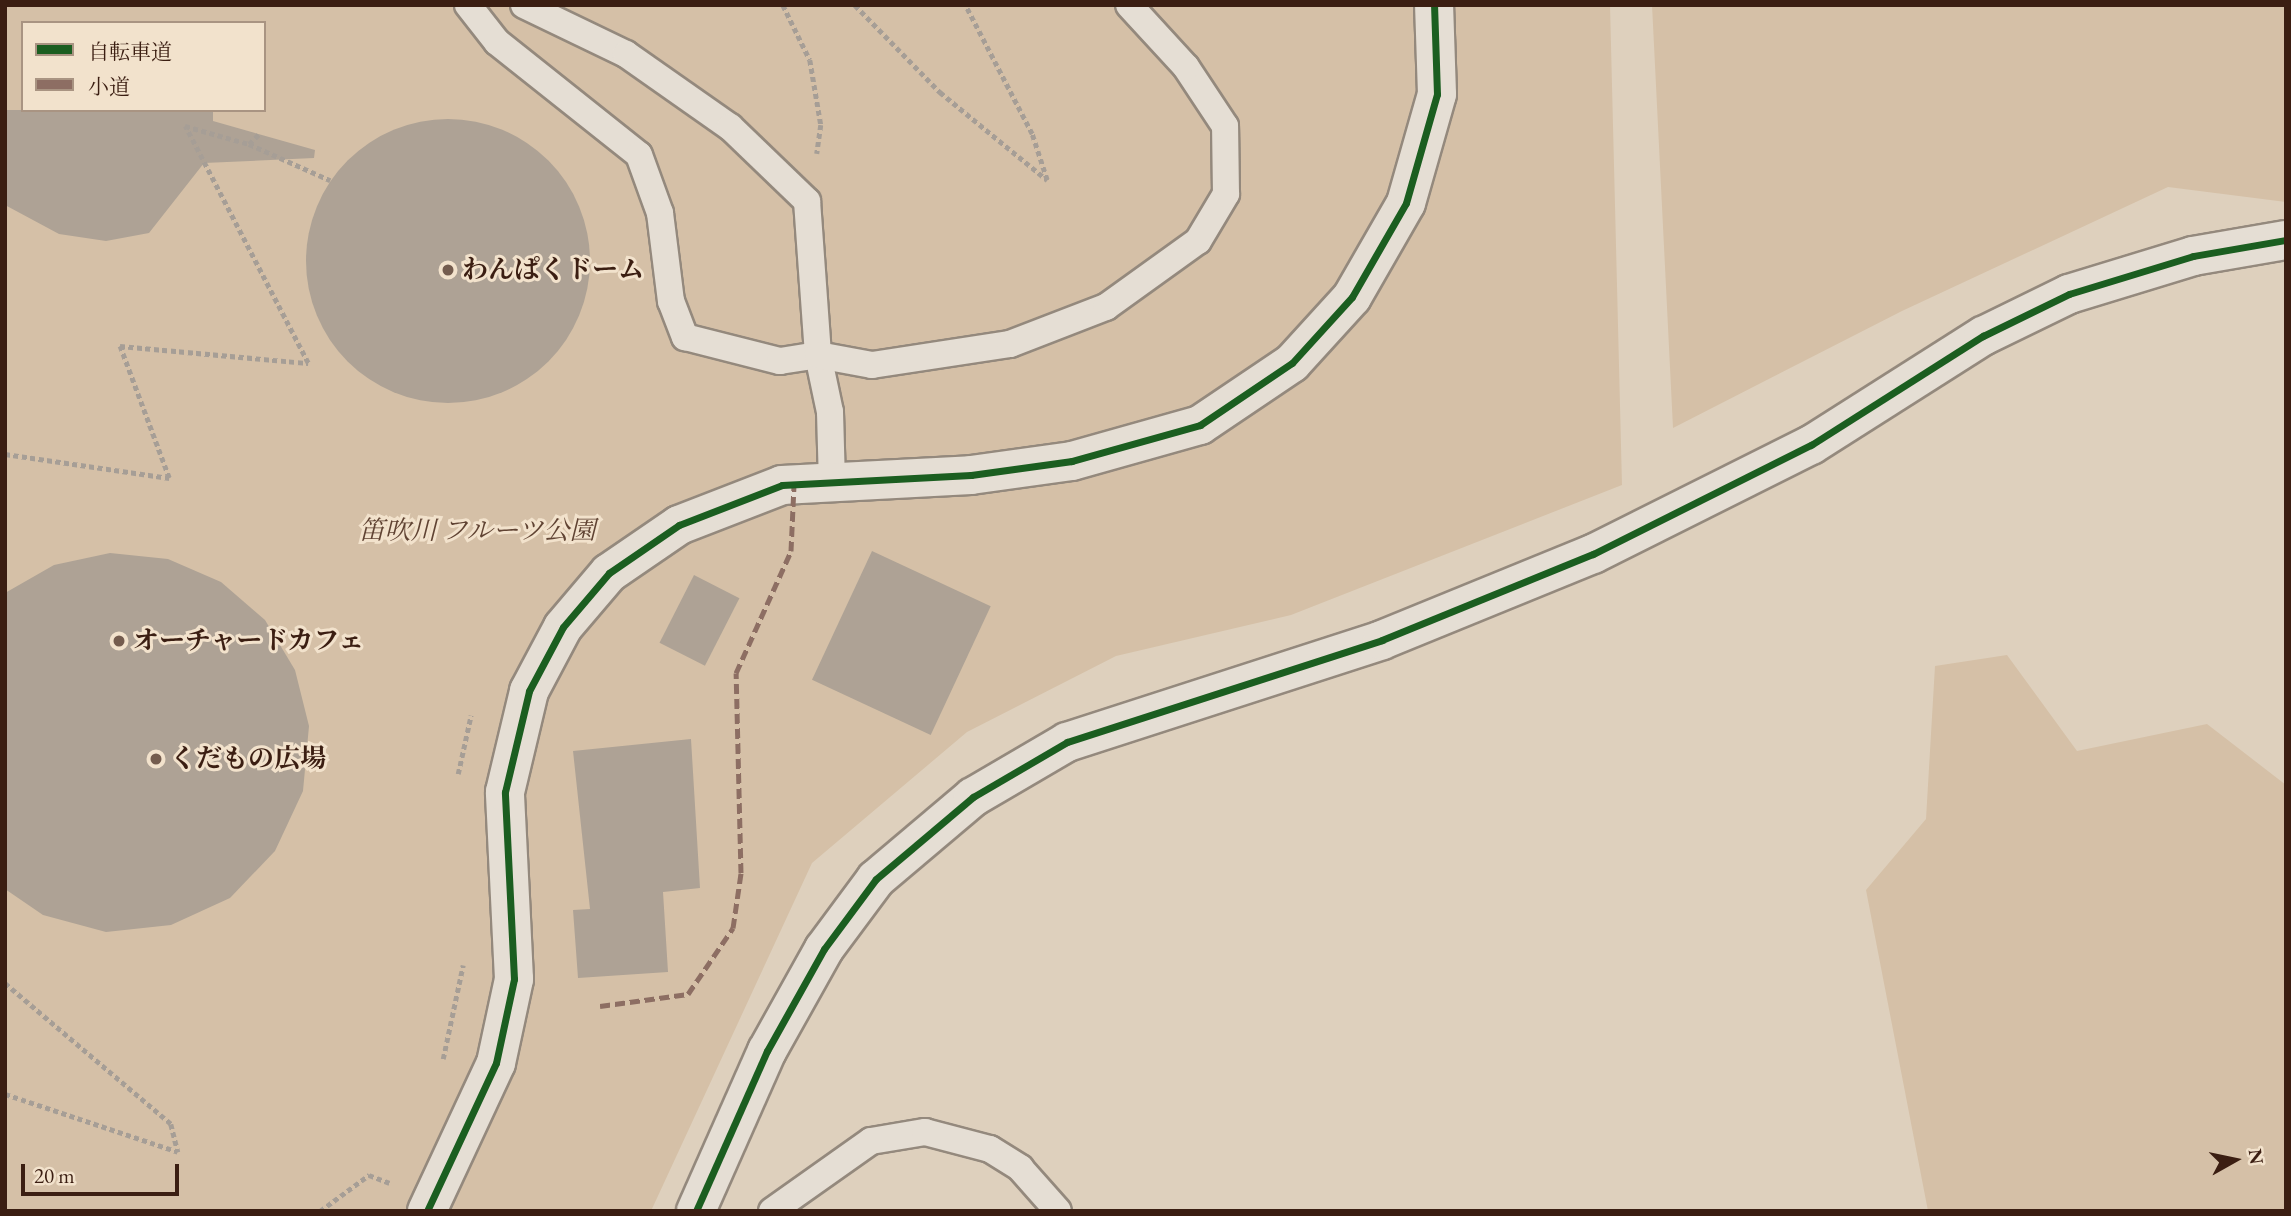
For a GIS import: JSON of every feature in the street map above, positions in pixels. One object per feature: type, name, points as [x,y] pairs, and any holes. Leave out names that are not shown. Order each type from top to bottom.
[{"type":"street","points":[[414,1199],[496,1063],[514,979],[505,792],[529,691],[563,627],[609,573],[679,525],[782,485],[832,483],[1072,461],[1200,425],[1292,363],[1352,297],[1406,203],[1437,94],[1434,5]]},
{"type":"street","points":[[696,1211],[767,1051],[824,949],[876,879],[973,797],[1067,742],[1382,640],[1593,554],[1811,445],[1983,336],[2069,294],[2193,256],[2286,240]]},
{"type":"lane","points":[[468,5],[497,42],[639,155],[660,213],[671,301],[685,337],[780,360],[818,355],[872,365],[1010,344],[1106,307],[1198,242],[1226,194],[1225,127],[1186,67],[1129,5]]},
{"type":"lane","points":[[524,5],[626,54],[730,127],[807,201],[818,355],[830,412],[832,483]]},
{"type":"lane","points":[[772,1211],[871,1142],[925,1132],[990,1149],[1020,1168],[1058,1211]]},
{"type":"path","points":[[783,5],[810,61],[821,125],[807,201]]},
{"type":"path","points":[[855,5],[940,92],[1047,180],[1032,134],[965,5]]},
{"type":"path","points":[[5,454],[169,478],[120,346],[308,363],[185,126],[249,144],[330,180]]},
{"type":"path","points":[[249,144],[259,134]]},
{"type":"path","points":[[5,983],[172,1124],[178,1152],[5,1094]]},
{"type":"path","points":[[320,1211],[369,1175],[414,1199]]},
{"type":"green space","name":"笛吹川 フルーツ公園","points":[[5,5],[1610,5],[1622,485],[1291,615],[1116,656],[967,732],[812,863],[651,1211],[5,1211]]},
{"type":"green space","points":[[1652,5],[2286,5],[2286,202],[2168,187],[1902,311],[1673,428]]},
{"type":"green space","points":[[2007,655],[2077,751],[2207,724],[2286,785],[2286,1211],[1928,1211],[1866,890],[1926,819],[1935,666]]},
{"type":"building","points":[[5,110],[213,112],[213,121],[315,150],[314,158],[204,163],[149,233],[106,241],[59,234],[5,205]]},
{"type":"building","name":"わんぱくドーム","points":[[434,119],[462,119],[489,125],[515,136],[549,160],[566,182],[579,207],[588,233],[588,289],[579,315],[566,340],[549,362],[515,386],[489,397],[462,403],[434,403],[407,397],[381,386],[347,362],[323,328],[312,302],[306,275],[306,247],[312,220],[323,194],[347,160],[381,136],[407,125]]},
{"type":"building","points":[[872,551],[991,606],[931,735],[812,680]]},
{"type":"building","name":"くだもの広場","points":[[110,553],[168,559],[221,582],[265,620],[295,670],[309,726],[303,791],[275,851],[230,898],[171,925],[106,932],[43,915],[5,889],[5,593],[54,565]]},
{"type":"building","points":[[694,575],[739,598],[705,666],[659,643]]},
{"type":"building","points":[[691,739],[700,888],[663,892],[668,972],[578,978],[573,910],[590,909],[573,751]]},
{"type":"marked path","points":[[600,1006],[688,994],[733,928],[741,873],[736,673],[791,551],[794,485]]},
{"type":"cycle path","points":[[427,1211],[496,1063],[514,979],[505,792],[529,691],[563,627],[609,573],[679,525],[782,485],[971,475],[1072,461],[1200,425],[1292,363],[1352,297],[1406,203],[1437,94],[1434,5]]},
{"type":"cycle path","points":[[696,1211],[767,1051],[824,949],[876,879],[973,797],[1067,742],[1382,640],[1593,554],[1811,445],[1983,336],[2069,294],[2193,256],[2286,240]]},
{"type":"place","name":"わんぱくドーム","points":[[448,270]]},
{"type":"place","name":"オーチャードカフェ","points":[[119,641]]},
{"type":"place","name":"くだもの広場","points":[[156,759]]}]
